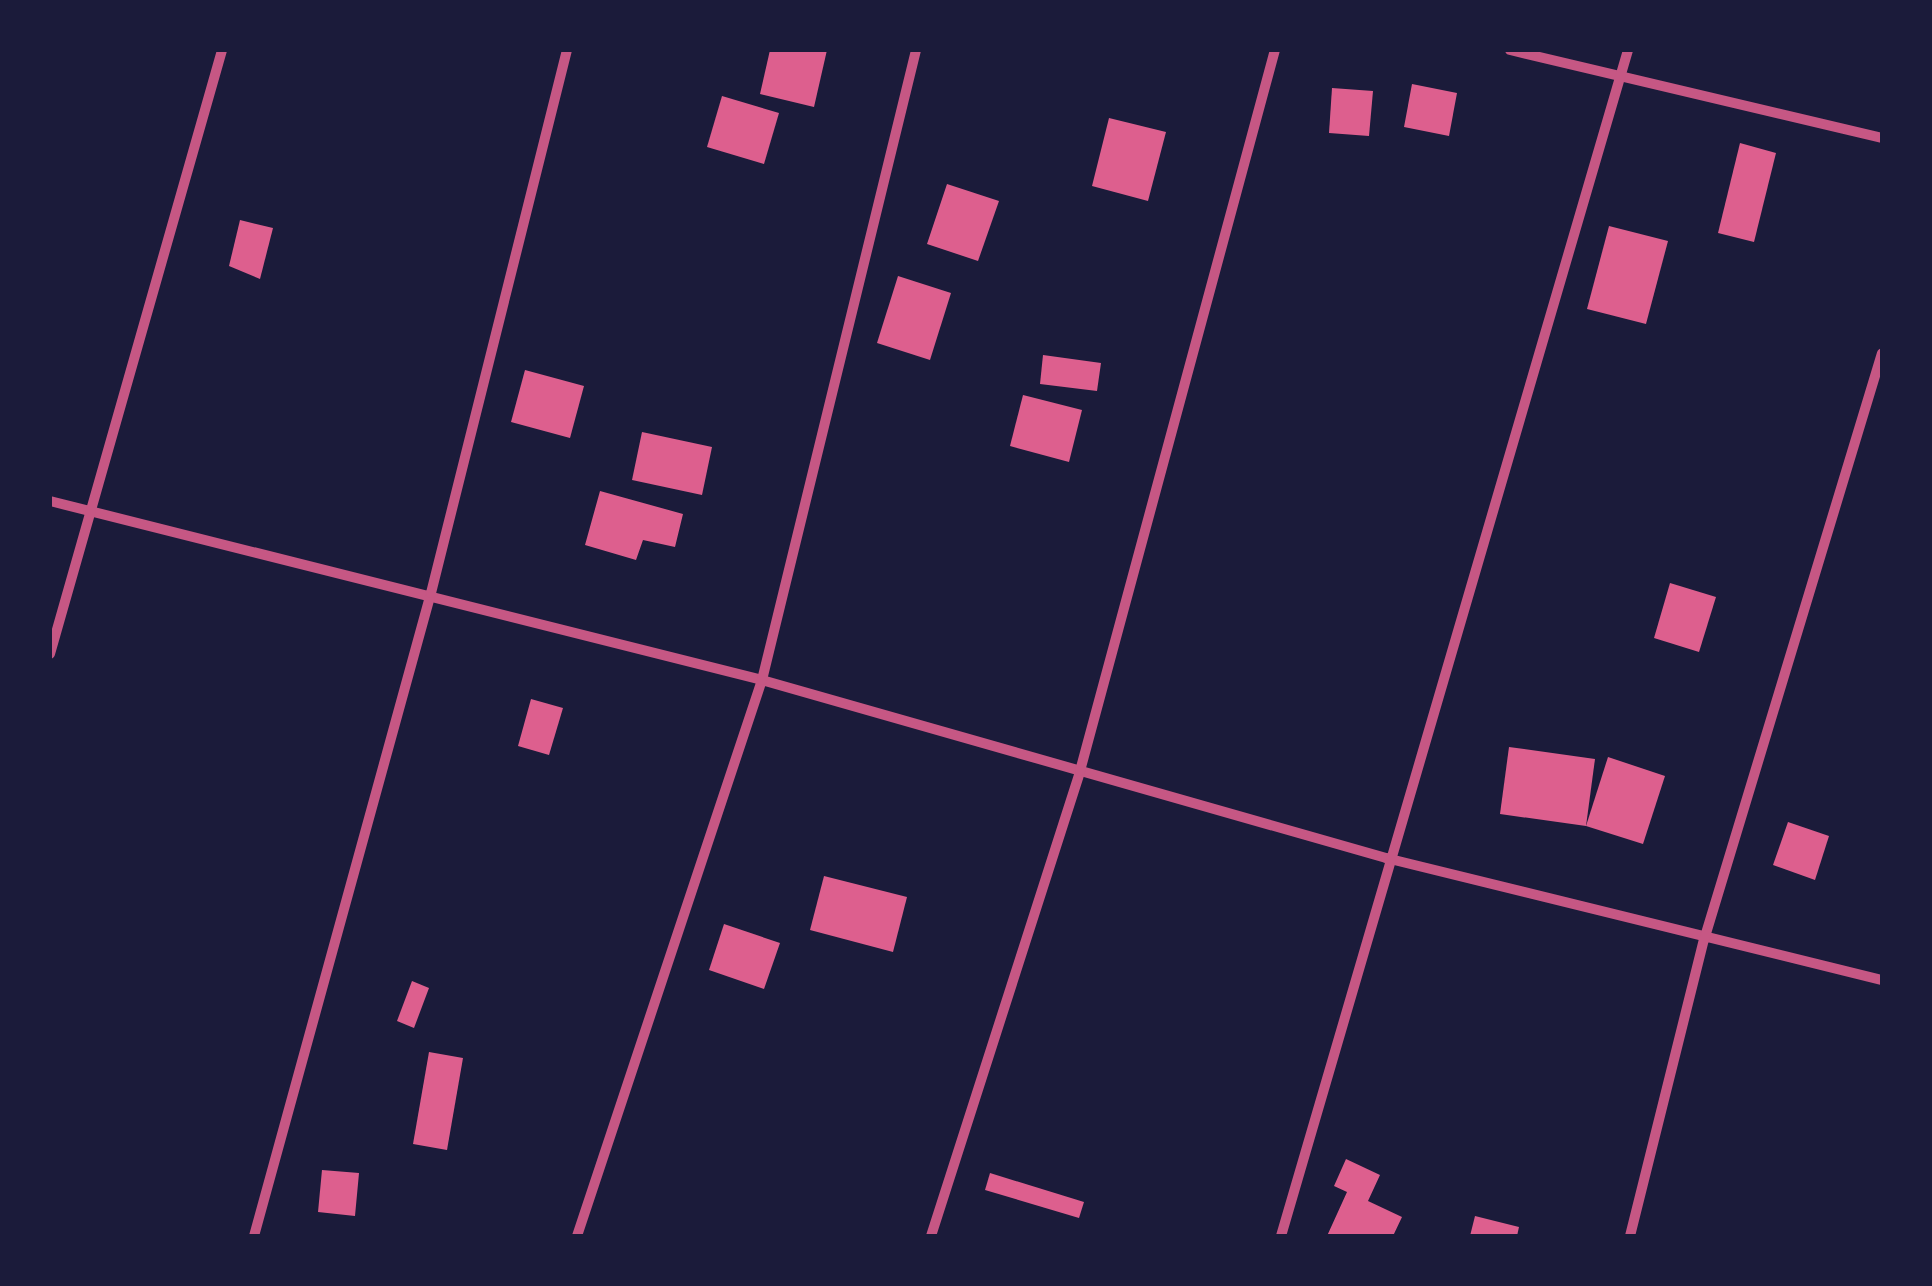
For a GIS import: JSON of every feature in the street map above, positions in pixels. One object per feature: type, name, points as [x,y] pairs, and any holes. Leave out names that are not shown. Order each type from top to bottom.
[{"type":"street","points":[[50,654],[96,511],[222,50]]},
{"type":"street","points":[[254,1236],[432,593],[567,50]]},
{"type":"street","points":[[577,1236],[762,680],[916,50]]},
{"type":"street","points":[[931,1236],[1080,772],[1276,50]]},
{"type":"street","points":[[1510,50],[1882,138]]},
{"type":"street","points":[[1281,1236],[1386,858],[1628,50]]},
{"type":"street","points":[[1630,1236],[1704,940],[1882,353]]},
{"type":"street","points":[[50,501],[432,593],[762,680],[1386,858],[1704,940],[1882,980]]},
{"type":"building","points":[[770,50],[827,50],[814,107],[760,94]]},
{"type":"building","points":[[1412,84],[1457,93],[1449,136],[1404,127]]},
{"type":"building","points":[[1332,88],[1373,91],[1369,136],[1329,133]]},
{"type":"building","points":[[722,96],[779,113],[764,164],[707,147]]},
{"type":"building","points":[[1109,118],[1166,132],[1148,201],[1092,186]]},
{"type":"building","points":[[1740,143],[1776,153],[1754,242],[1718,233]]},
{"type":"building","points":[[947,184],[999,201],[978,261],[927,244]]},
{"type":"building","points":[[240,220],[273,228],[260,279],[229,266]]},
{"type":"building","points":[[1609,226],[1668,241],[1646,324],[1587,309]]},
{"type":"building","points":[[898,276],[951,293],[930,360],[877,343]]},
{"type":"building","points":[[1043,355],[1101,363],[1097,391],[1040,384]]},
{"type":"building","points":[[525,370],[584,386],[570,438],[511,422]]},
{"type":"building","points":[[1023,395],[1082,410],[1069,462],[1010,446]]},
{"type":"building","points":[[642,432],[712,447],[702,495],[632,480]]},
{"type":"building","points":[[600,491],[683,514],[675,547],[643,540],[636,560],[585,545]]},
{"type":"building","points":[[1670,583],[1716,597],[1699,652],[1654,638]]},
{"type":"building","points":[[531,699],[563,708],[549,755],[518,746]]},
{"type":"building","points":[[1509,747],[1595,759],[1586,826],[1500,814]]},
{"type":"building","points":[[1608,757],[1665,776],[1643,844],[1586,826]]},
{"type":"building","points":[[1788,822],[1829,836],[1815,880],[1773,865]]},
{"type":"building","points":[[824,876],[907,897],[893,952],[810,930]]},
{"type":"building","points":[[724,924],[780,943],[764,989],[709,970]]},
{"type":"building","points":[[412,981],[429,988],[414,1028],[397,1021]]},
{"type":"building","points":[[429,1052],[463,1058],[447,1150],[413,1144]]},
{"type":"building","points":[[1346,1159],[1380,1175],[1368,1201],[1402,1217],[1393,1236],[1327,1236],[1347,1192],[1334,1186]]},
{"type":"building","points":[[322,1170],[359,1173],[355,1216],[318,1212]]},
{"type":"building","points":[[990,1173],[1084,1202],[1079,1218],[985,1190]]},
{"type":"building","points":[[1475,1216],[1519,1227],[1517,1236],[1470,1236]]}]
